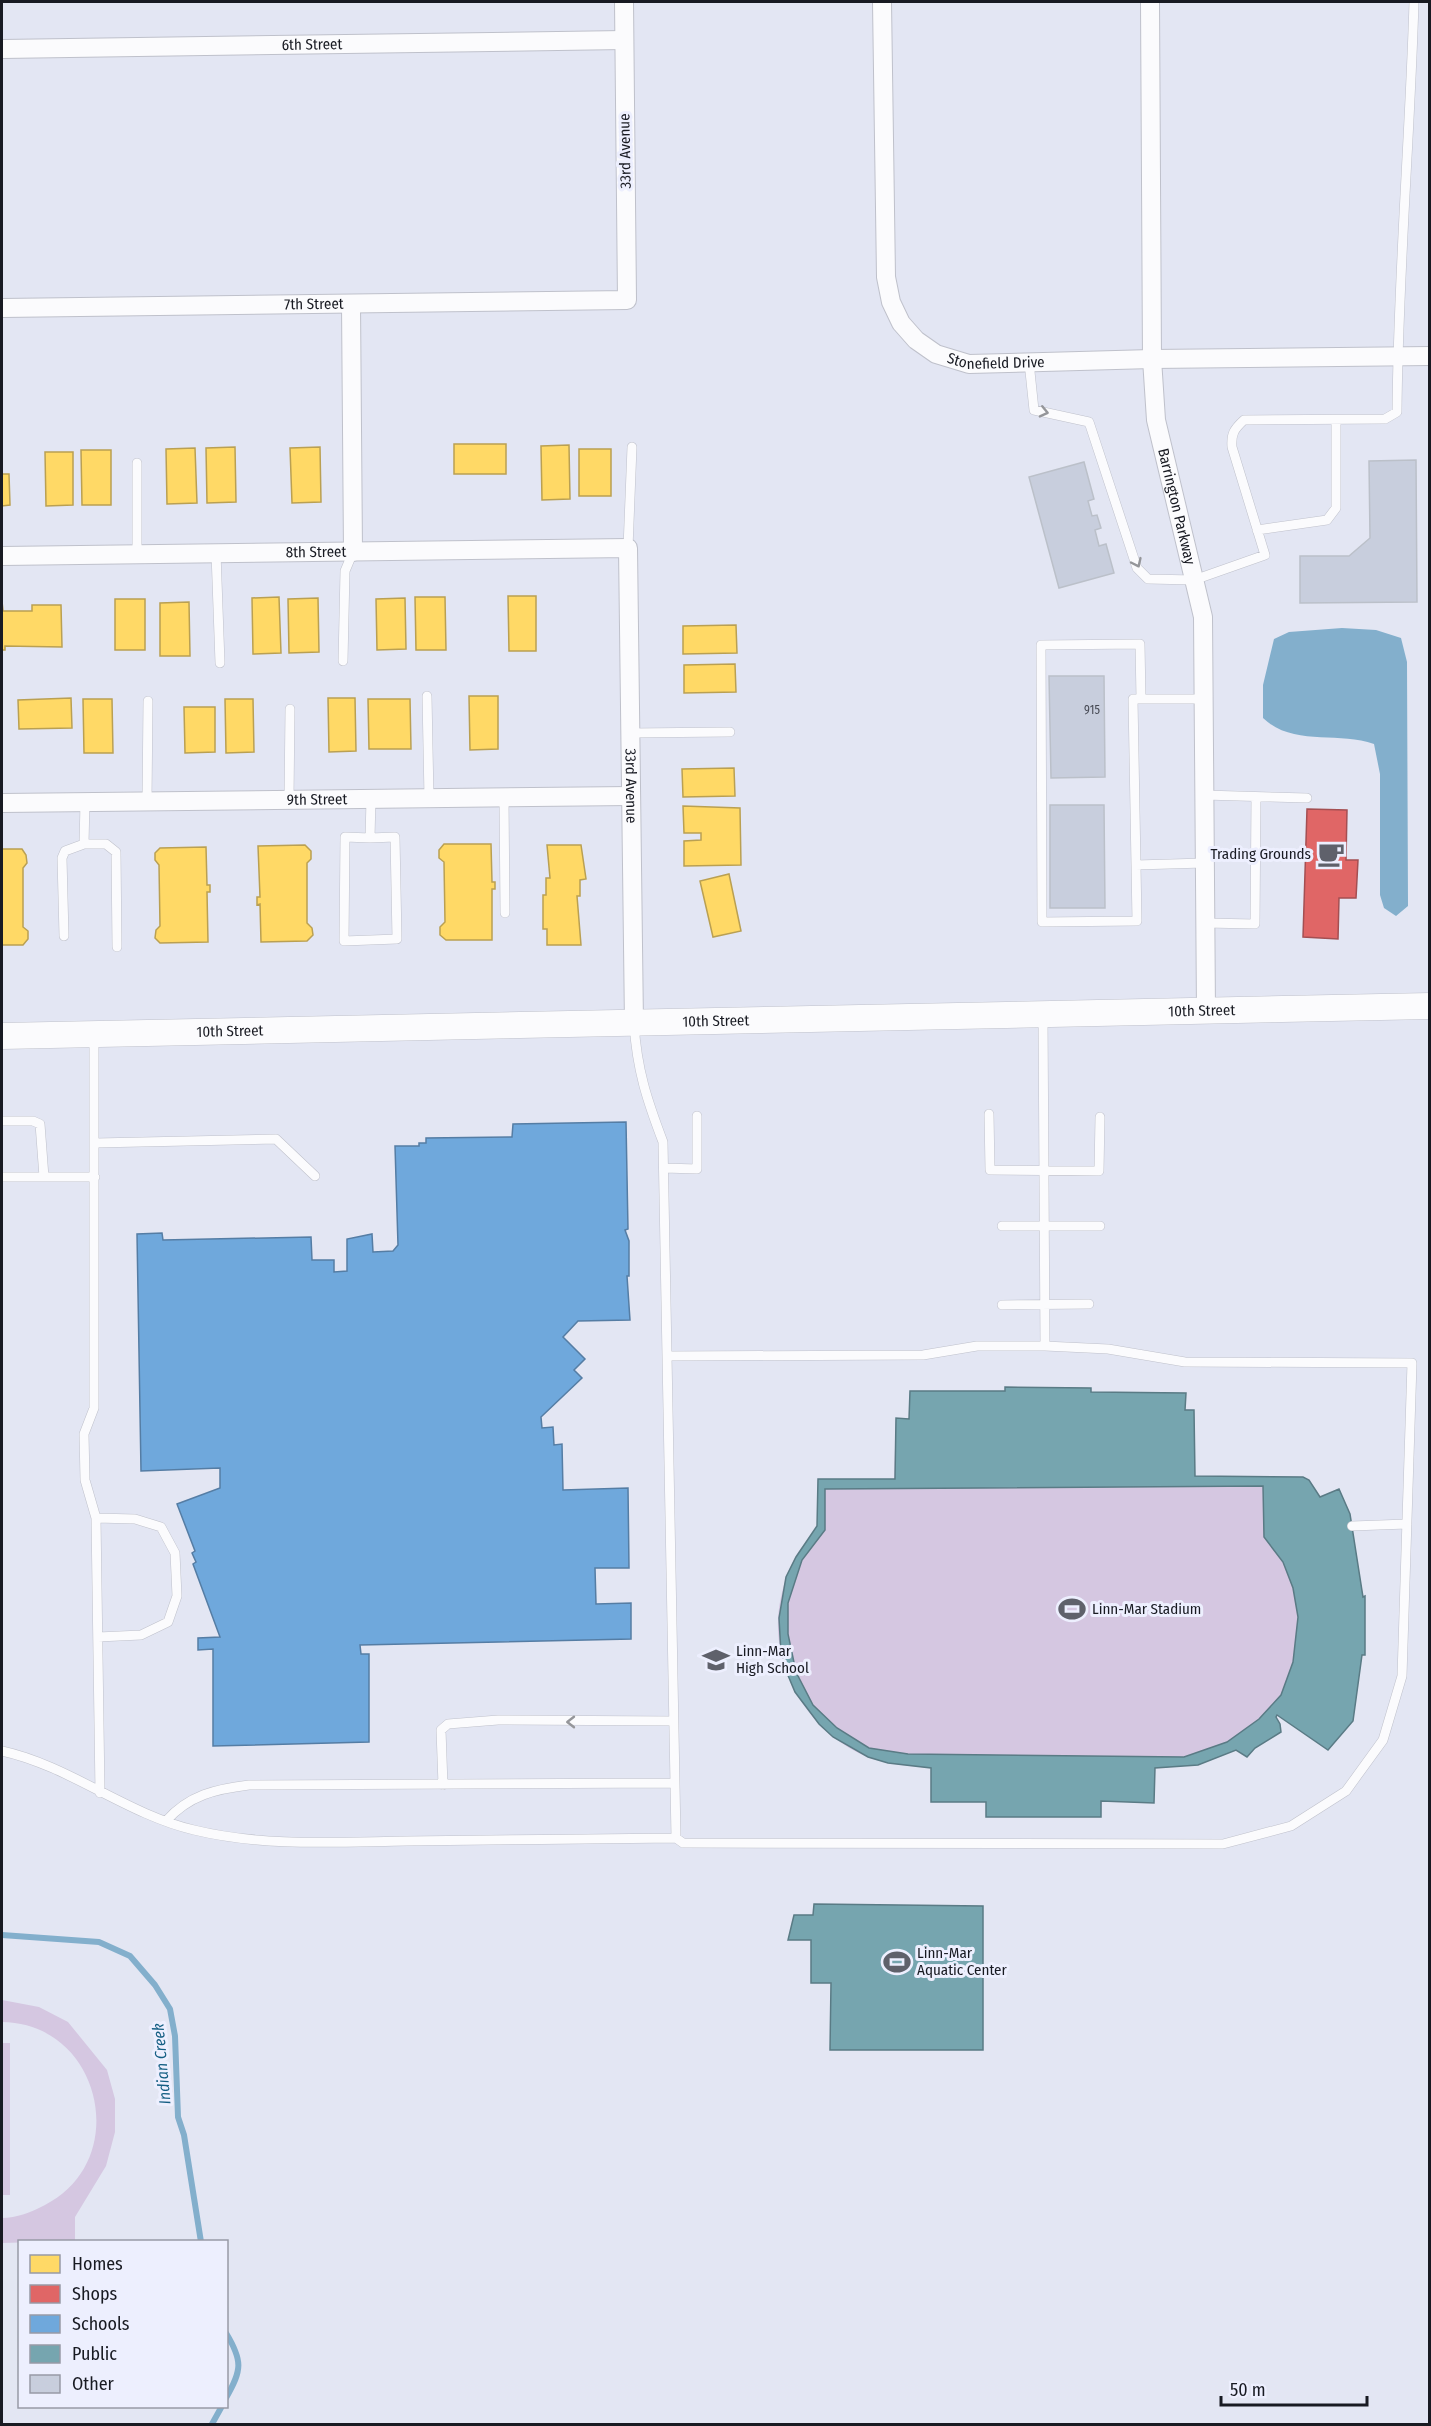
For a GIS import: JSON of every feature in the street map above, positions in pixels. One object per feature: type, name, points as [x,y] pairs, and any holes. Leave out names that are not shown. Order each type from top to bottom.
[{"type":"street","name":"33rd Avenue","points":[[624,2],[627,300]]},
{"type":"street","name":"Stonefield Drive","points":[[882,2],[886,277],[891,302],[901,323],[916,340],[936,354],[969,364],[1152,359],[1430,356]]},
{"type":"street","name":"Barrington Parkway","points":[[1150,2],[1152,359],[1156,420],[1203,617],[1206,1011]]},
{"type":"street","name":"6th Street","points":[[2,49],[624,40]]},
{"type":"street","name":"7th Street","points":[[2,308],[627,300]]},
{"type":"street","points":[[351,304],[353,552]]},
{"type":"street","name":"33rd Avenue","points":[[628,548],[634,1024]]},
{"type":"street","name":"8th Street","points":[[2,556],[628,548]]},
{"type":"street","name":"9th Street","points":[[2,803],[631,796]]},
{"type":"street","name":"10th Street","points":[[2,1036],[1430,1006]]},
{"type":"lane","points":[[1029,362],[1034,410],[1089,422],[1137,568],[1148,579],[1194,580],[1265,555],[1232,447],[1235,429],[1245,420],[1385,419],[1397,412],[1397,357],[1413,2]]},
{"type":"lane","points":[[1257,531],[1328,520],[1332,516],[1336,508],[1336,420]]},
{"type":"lane","points":[[628,548],[632,447]]},
{"type":"lane","points":[[137,464],[137,554]]},
{"type":"lane","points":[[343,661],[345,571],[353,552]]},
{"type":"lane","points":[[216,553],[220,663]]},
{"type":"lane","points":[[1141,699],[1140,645],[1041,645],[1042,922],[1137,921],[1133,699],[1141,699],[1203,699]]},
{"type":"lane","points":[[427,696],[429,798]]},
{"type":"lane","points":[[147,802],[148,701]]},
{"type":"lane","points":[[289,800],[290,709]]},
{"type":"lane","points":[[630,733],[730,732]]},
{"type":"lane","points":[[1204,795],[1307,798]]},
{"type":"lane","points":[[504,797],[505,914]]},
{"type":"lane","points":[[1205,923],[1255,924],[1256,797]]},
{"type":"lane","points":[[370,838],[371,799]]},
{"type":"lane","points":[[84,844],[86,802]]},
{"type":"lane","points":[[345,837],[370,838],[395,837],[397,939],[344,941],[345,837]]},
{"type":"lane","points":[[63,936],[62,858],[65,851],[84,844],[106,844],[116,852],[117,947]]},
{"type":"lane","points":[[1136,865],[1204,863]]},
{"type":"lane","points":[[1043,1015],[1045,1346]]},
{"type":"lane","points":[[634,1024],[637,1062],[648,1103],[663,1142],[676,1838]]},
{"type":"lane","points":[[94,1034],[96,1143],[94,1408],[84,1434],[85,1480],[96,1518],[99,1793]]},
{"type":"lane","points":[[988,1114],[990,1170],[1099,1171],[1100,1117]]},
{"type":"lane","points":[[664,1168],[697,1168],[697,1116]]},
{"type":"lane","points":[[2,1121],[33,1121],[40,1125],[44,1177]]},
{"type":"lane","points":[[96,1143],[276,1139],[315,1176]]},
{"type":"lane","points":[[2,1177],[95,1177]]},
{"type":"lane","points":[[1002,1226],[1100,1226]]},
{"type":"lane","points":[[1002,1305],[1089,1304]]},
{"type":"lane","points":[[2,1751],[70,1776],[99,1793],[166,1821],[195,1830],[272,1841],[676,1838],[683,1843],[1223,1844],[1291,1826],[1346,1791],[1383,1740],[1402,1676],[1412,1363],[1185,1362],[1108,1349],[1045,1346],[977,1346],[923,1355],[667,1356]]},
{"type":"lane","points":[[96,1518],[135,1519],[161,1527],[175,1554],[177,1596],[168,1622],[141,1635],[98,1637]]},
{"type":"lane","points":[[1353,1526],[1407,1524]]},
{"type":"lane","points":[[443,1785],[441,1730],[448,1724],[498,1720],[674,1721]]},
{"type":"lane","points":[[166,1821],[191,1799],[218,1789],[249,1785],[675,1783]]},
{"type":"shaded area","name":"Linn-Mar Stadium","points":[[1005,1387],[1091,1388],[1091,1392],[1186,1393],[1185,1409],[1194,1410],[1195,1476],[1303,1477],[1309,1480],[1320,1497],[1339,1489],[1350,1514],[1363,1597],[1365,1596],[1365,1655],[1362,1655],[1353,1721],[1328,1750],[1277,1715],[1281,1732],[1255,1748],[1247,1757],[1236,1750],[1198,1765],[1155,1768],[1154,1803],[1102,1801],[1101,1817],[986,1817],[986,1802],[931,1802],[931,1768],[907,1766],[868,1757],[846,1746],[810,1713],[796,1692],[786,1670],[780,1646],[778,1622],[781,1597],[789,1570],[797,1554],[816,1528],[819,1507],[818,1479],[894,1479],[896,1418],[909,1418],[910,1391],[1005,1391]]},
{"type":"shaded area","points":[[2,2000],[39,2007],[68,2022],[107,2070],[115,2099],[115,2132],[106,2166],[75,2217],[75,2240],[18,2240],[18,2243],[2,2243],[2,2218],[18,2216],[40,2208],[72,2184],[89,2158],[96,2128],[94,2097],[82,2068],[63,2045],[36,2028],[2,2022]]},
{"type":"shaded area","points":[[2,2043],[10,2043],[10,2195],[2,2195]]},
{"type":"water","points":[[1342,628],[1376,630],[1401,638],[1407,662],[1408,906],[1396,916],[1384,908],[1380,895],[1380,774],[1374,744],[1360,740],[1302,736],[1275,727],[1263,718],[1263,685],[1274,639],[1289,632]]},
{"type":"building: Homes","points":[[454,444],[506,444],[506,474],[454,474]]},
{"type":"building: Homes","points":[[569,445],[570,499],[542,500],[541,446]]},
{"type":"building: Homes","points":[[235,447],[236,502],[207,503],[206,448]]},
{"type":"building: Homes","points":[[320,447],[321,502],[292,503],[290,448]]},
{"type":"building: Homes","points":[[195,448],[197,503],[167,504],[166,449]]},
{"type":"building: Homes","points":[[579,449],[611,449],[611,496],[579,496]]},
{"type":"building: Homes","points":[[81,450],[111,450],[111,505],[82,505]]},
{"type":"building: Homes","points":[[45,452],[73,452],[73,505],[46,506]]},
{"type":"building: Homes","points":[[2,474],[9,474],[10,505],[2,506]]},
{"type":"building: Homes","points":[[508,596],[536,596],[536,651],[509,651]]},
{"type":"building: Homes","points":[[279,597],[281,653],[253,654],[252,598]]},
{"type":"building: Homes","points":[[415,597],[445,597],[446,650],[416,650]]},
{"type":"building: Homes","points":[[318,598],[319,652],[289,653],[288,599]]},
{"type":"building: Homes","points":[[405,598],[406,649],[377,650],[376,599]]},
{"type":"building: Homes","points":[[115,599],[145,599],[145,650],[115,650]]},
{"type":"building: Homes","points":[[2,601],[3,611],[32,611],[32,605],[61,605],[62,647],[5,646],[5,650],[2,650]]},
{"type":"building: Homes","points":[[189,602],[190,656],[160,656],[160,603]]},
{"type":"building: Homes","points":[[736,625],[737,653],[683,654],[683,626]]},
{"type":"building: Homes","points":[[735,664],[736,692],[684,693],[684,665]]},
{"type":"building: Homes","points":[[469,696],[498,696],[498,749],[470,750]]},
{"type":"building: Homes","points":[[71,698],[72,728],[19,729],[18,700]]},
{"type":"building: Homes","points":[[328,698],[355,698],[356,751],[329,752]]},
{"type":"building: Homes","points":[[83,699],[112,699],[113,753],[84,753]]},
{"type":"building: Homes","points":[[225,699],[253,699],[254,752],[226,753]]},
{"type":"building: Homes","points":[[368,699],[410,699],[411,749],[369,749]]},
{"type":"building: Homes","points":[[184,707],[215,707],[215,752],[185,753]]},
{"type":"building: Homes","points":[[734,768],[735,796],[683,797],[682,769]]},
{"type":"building: Homes","points":[[683,806],[740,808],[741,865],[684,866],[684,841],[701,840],[701,833],[684,833]]},
{"type":"building: Homes","points":[[444,844],[491,844],[492,882],[495,882],[495,889],[492,889],[492,940],[446,940],[440,935],[440,927],[445,922],[444,862],[439,858],[439,850]]},
{"type":"building: Homes","points":[[305,845],[311,851],[311,859],[307,863],[307,923],[312,928],[313,935],[307,941],[261,942],[260,904],[257,905],[257,897],[260,897],[258,846]]},
{"type":"building: Homes","points":[[547,845],[581,845],[586,879],[580,880],[580,896],[577,896],[581,945],[547,945],[547,929],[543,929],[543,895],[546,895],[546,878],[550,878]]},
{"type":"building: Homes","points":[[206,847],[207,885],[210,885],[210,892],[207,892],[208,942],[160,943],[155,938],[156,930],[160,926],[159,865],[155,860],[155,853],[160,848]]},
{"type":"building: Homes","points":[[2,849],[22,849],[26,855],[27,863],[23,868],[23,927],[28,931],[28,939],[23,945],[2,945]]},
{"type":"building: Homes","points":[[729,874],[741,931],[713,937],[700,881]]},
{"type":"building: Shops","points":[[1307,809],[1347,810],[1346,860],[1358,860],[1356,898],[1339,898],[1338,939],[1303,937]]},
{"type":"building: Schools","points":[[626,1122],[628,1229],[625,1230],[629,1241],[629,1276],[627,1276],[630,1320],[578,1321],[563,1337],[585,1359],[574,1370],[582,1378],[541,1417],[542,1428],[553,1427],[554,1445],[562,1444],[563,1490],[628,1488],[629,1568],[595,1568],[596,1604],[631,1603],[631,1639],[360,1645],[361,1654],[369,1654],[369,1742],[213,1746],[213,1649],[198,1650],[198,1638],[220,1637],[193,1564],[196,1562],[192,1553],[195,1551],[177,1504],[220,1488],[220,1468],[141,1471],[137,1234],[162,1233],[163,1240],[311,1237],[312,1260],[334,1260],[334,1272],[347,1271],[347,1239],[372,1234],[373,1252],[393,1251],[398,1245],[395,1146],[419,1146],[419,1143],[426,1143],[426,1138],[512,1137],[513,1124]]},
{"type":"building: Public","points":[[1005,1387],[1091,1388],[1091,1392],[1186,1393],[1185,1410],[1194,1410],[1195,1476],[1303,1477],[1309,1480],[1320,1497],[1339,1489],[1350,1514],[1363,1597],[1365,1596],[1365,1655],[1362,1655],[1353,1721],[1328,1750],[1277,1715],[1281,1732],[1255,1748],[1247,1757],[1236,1750],[1198,1765],[1155,1768],[1154,1803],[1101,1801],[1101,1817],[986,1817],[986,1802],[931,1802],[931,1768],[888,1763],[868,1757],[833,1737],[819,1724],[795,1692],[787,1673],[781,1654],[779,1618],[786,1577],[796,1557],[817,1526],[818,1479],[895,1479],[896,1418],[909,1419],[910,1391],[1005,1391]],"holes":[[[1263,1486],[1264,1537],[1283,1562],[1293,1588],[1298,1617],[1293,1662],[1281,1695],[1259,1719],[1227,1742],[1184,1757],[908,1754],[869,1748],[837,1728],[813,1705],[796,1672],[788,1634],[788,1603],[802,1560],[825,1530],[825,1489]]]},
{"type":"building: Public","name":"Linn-Mar Aquatic Center","points":[[814,1904],[983,1906],[983,2050],[830,2050],[831,1983],[811,1983],[811,1940],[788,1940],[794,1915],[813,1915]]},
{"type":"building: Other","points":[[1416,460],[1417,602],[1300,603],[1300,556],[1349,556],[1370,538],[1369,461]]},
{"type":"building: Other","points":[[1084,462],[1094,499],[1088,501],[1092,516],[1097,515],[1101,528],[1095,530],[1099,546],[1106,544],[1114,573],[1059,588],[1029,477]]},
{"type":"building: Other","points":[[1049,676],[1104,676],[1105,777],[1051,778]]},
{"type":"building: Other","points":[[1050,805],[1104,805],[1105,908],[1050,908]]},
{"type":"waterway","name":"Indian Creek","points":[[2,1935],[99,1942],[130,1956],[155,1985],[170,2009],[175,2036],[178,2117],[184,2135],[201,2240]]},
{"type":"waterway","name":"Indian Creek","points":[[228,2337],[238,2358],[238,2373],[228,2394]]},
{"type":"waterway","name":"Indian Creek","points":[[212,2424],[221,2408]]},
{"type":"place","name":"Trading Grounds","points":[[1331,854]]},
{"type":"place","name":"Linn-Mar Stadium","points":[[1072,1609]]},
{"type":"place","name":"Linn-Mar High School","points":[[716,1660]]},
{"type":"place","name":"Linn-Mar Aquatic Center","points":[[897,1962]]}]
